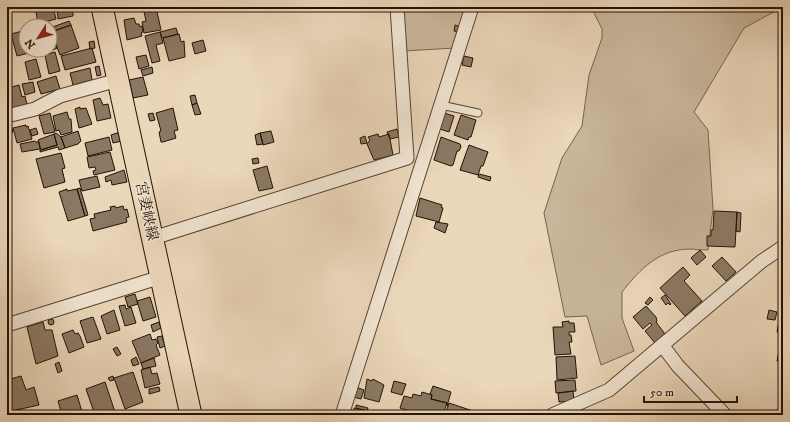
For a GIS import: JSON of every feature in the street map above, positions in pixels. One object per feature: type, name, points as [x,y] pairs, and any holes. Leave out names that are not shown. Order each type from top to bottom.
[{"type":"main road","name":"宮妻峡線","points":[[102,7],[191,415]]},
{"type":"street","points":[[397,7],[407,158]]},
{"type":"street","points":[[342,415],[472,7]]},
{"type":"street","points":[[7,116],[35,109],[60,96],[118,80]]},
{"type":"street","points":[[152,238],[427,152]]},
{"type":"street","points":[[552,415],[609,390],[762,261],[783,247]]},
{"type":"street","points":[[7,325],[161,277]]},
{"type":"street","points":[[662,345],[678,366],[725,415]]},
{"type":"lane","points":[[441,105],[478,113]]},
{"type":"shaded area","points":[[402,7],[468,7],[455,48],[404,51]]},
{"type":"shaded area","points":[[591,7],[783,7],[744,28],[694,112],[708,130],[713,209],[708,250],[686,249],[670,252],[654,260],[640,271],[622,292],[622,318],[634,351],[601,365],[587,316],[565,317],[544,213],[562,158],[582,126],[589,75],[602,38],[602,29]]},
{"type":"building","points":[[53,7],[56,18],[37,18],[36,12]]},
{"type":"building","points":[[57,7],[73,7],[73,16],[58,18]]},
{"type":"building","points":[[143,7],[156,7],[161,30],[144,33],[142,22],[146,21]]},
{"type":"building","points":[[134,18],[136,24],[139,24],[140,27],[142,26],[142,36],[127,40],[124,20]]},
{"type":"building","points":[[69,21],[71,25],[58,30],[58,25]]},
{"type":"building","points":[[71,25],[79,48],[60,55],[58,50],[58,30]]},
{"type":"building","points":[[455,25],[461,27],[460,32],[454,31]]},
{"type":"building","points":[[176,28],[178,34],[162,38],[160,32]]},
{"type":"building","points":[[18,32],[18,56],[17,56],[11,34]]},
{"type":"building","points":[[160,32],[163,43],[156,45],[160,61],[152,63],[145,36]]},
{"type":"building","points":[[179,34],[181,42],[184,41],[185,57],[169,61],[163,38]]},
{"type":"building","points":[[203,40],[206,51],[195,54],[192,43]]},
{"type":"building","points":[[94,41],[95,48],[90,49],[89,42]]},
{"type":"building","points":[[92,48],[96,62],[65,70],[61,56]]},
{"type":"building","points":[[146,55],[149,66],[139,69],[136,57]]},
{"type":"building","points":[[464,56],[473,58],[471,67],[462,65]]},
{"type":"building","points":[[46,58],[57,58],[60,71],[49,74]]},
{"type":"building","points":[[36,59],[41,77],[29,80],[25,62]]},
{"type":"building","points":[[99,66],[101,75],[97,76],[95,67]]},
{"type":"building","points":[[152,67],[153,73],[143,76],[141,70]]},
{"type":"building","points":[[90,68],[92,80],[73,85],[70,73]]},
{"type":"building","points":[[56,76],[60,89],[41,94],[37,82]]},
{"type":"building","points":[[143,77],[148,95],[133,98],[129,80]]},
{"type":"building","points":[[33,82],[35,92],[25,95],[22,84]]},
{"type":"building","points":[[19,85],[22,97],[25,96],[27,105],[12,108],[8,88]]},
{"type":"building","points":[[195,95],[197,103],[192,105],[190,96]]},
{"type":"building","points":[[7,97],[10,105],[7,106]]},
{"type":"building","points":[[100,98],[103,105],[108,104],[111,118],[97,121],[93,100]]},
{"type":"building","points":[[197,103],[201,114],[195,115],[192,105]]},
{"type":"building","points":[[80,107],[80,109],[86,108],[92,124],[79,128],[75,109]]},
{"type":"building","points":[[173,108],[178,130],[174,131],[176,138],[161,142],[159,132],[161,131],[156,113]]},
{"type":"building","points":[[67,112],[69,119],[71,119],[72,132],[61,135],[59,130],[56,131],[53,116]]},
{"type":"building","points":[[50,113],[55,132],[44,134],[39,116]]},
{"type":"building","points":[[153,113],[155,120],[150,121],[148,114]]},
{"type":"building","points":[[444,113],[454,116],[449,132],[440,129]]},
{"type":"building","points":[[461,115],[476,120],[471,137],[469,137],[468,140],[454,135]]},
{"type":"building","points":[[10,123],[13,132],[7,135],[7,124]]},
{"type":"building","points":[[26,125],[26,127],[28,126],[32,139],[17,143],[13,128]]},
{"type":"building","points":[[36,128],[38,134],[32,136],[30,130]]},
{"type":"building","points":[[397,129],[399,137],[390,139],[387,132]]},
{"type":"building","points":[[78,131],[81,141],[78,144],[65,148],[61,137]]},
{"type":"building","points":[[271,131],[274,142],[263,145],[260,133]]},
{"type":"building","points":[[120,132],[122,141],[113,143],[111,135]]},
{"type":"building","points":[[56,133],[61,137],[65,148],[59,150],[58,147],[40,152],[40,150],[57,145],[54,134]]},
{"type":"building","points":[[260,133],[263,144],[257,145],[255,135]]},
{"type":"building","points":[[54,134],[57,145],[41,150],[38,140]]},
{"type":"building","points":[[378,134],[379,137],[389,134],[393,155],[374,160],[367,144],[370,140],[368,137]]},
{"type":"building","points":[[365,136],[367,143],[361,144],[360,138]]},
{"type":"building","points":[[109,137],[112,150],[88,156],[85,143]]},
{"type":"building","points":[[441,137],[460,144],[461,147],[459,151],[457,151],[453,165],[451,166],[434,160]]},
{"type":"building","points":[[35,141],[39,142],[40,149],[22,152],[20,144]]},
{"type":"building","points":[[469,145],[488,152],[478,175],[460,170]]},
{"type":"building","points":[[110,152],[115,170],[94,175],[93,171],[96,170],[95,167],[89,168],[87,157]]},
{"type":"building","points":[[61,153],[65,168],[62,169],[65,182],[44,188],[36,159]]},
{"type":"building","points":[[258,158],[259,163],[253,164],[252,159]]},
{"type":"building","points":[[267,166],[273,188],[259,191],[253,170]]},
{"type":"building","points":[[124,170],[127,182],[112,185],[111,180],[106,182],[105,177]]},
{"type":"building","points":[[479,174],[491,177],[490,181],[478,177]]},
{"type":"building","points":[[97,176],[100,187],[82,191],[79,180]]},
{"type":"building","points":[[80,188],[88,215],[85,216],[77,189]]},
{"type":"building","points":[[67,189],[67,191],[77,189],[85,216],[68,221],[59,192]]},
{"type":"building","points":[[420,198],[442,205],[441,207],[443,208],[439,222],[416,216]]},
{"type":"building","points":[[115,206],[116,208],[123,206],[124,210],[127,209],[129,217],[126,218],[127,222],[93,231],[90,219],[95,218],[94,214],[111,210],[110,207]]},
{"type":"building","points":[[714,211],[737,212],[735,247],[707,246],[707,236],[711,236],[711,230],[713,230]]},
{"type":"building","points":[[737,212],[741,213],[740,232],[736,231]]},
{"type":"building","points":[[436,222],[448,224],[445,233],[434,228]]},
{"type":"building","points":[[700,250],[706,257],[697,265],[691,258]]},
{"type":"building","points":[[722,257],[736,272],[726,281],[712,266]]},
{"type":"building","points":[[683,267],[690,275],[684,281],[702,301],[685,316],[660,288]]},
{"type":"building","points":[[135,294],[138,304],[128,307],[125,297]]},
{"type":"building","points":[[665,295],[671,304],[670,305],[668,303],[666,305],[661,298]]},
{"type":"building","points":[[150,297],[156,317],[143,321],[137,301]]},
{"type":"building","points":[[650,297],[653,300],[648,305],[645,303]]},
{"type":"building","points":[[125,305],[126,309],[131,307],[136,323],[125,326],[119,306]]},
{"type":"building","points":[[646,306],[656,317],[656,322],[665,334],[655,343],[645,331],[652,325],[650,323],[643,329],[633,317]]},
{"type":"building","points":[[114,310],[120,330],[107,334],[101,316]]},
{"type":"building","points":[[769,310],[777,312],[775,320],[767,319]]},
{"type":"building","points":[[780,315],[783,316],[783,333],[777,332]]},
{"type":"building","points":[[93,317],[101,339],[87,343],[80,321]]},
{"type":"building","points":[[51,319],[54,322],[51,325],[48,322]]},
{"type":"building","points":[[569,321],[569,323],[574,323],[575,332],[569,332],[572,342],[569,342],[571,354],[555,355],[553,327],[563,327],[562,322]]},
{"type":"building","points":[[43,322],[45,330],[52,330],[58,356],[36,364],[27,327]]},
{"type":"building","points":[[159,322],[161,328],[153,332],[151,325]]},
{"type":"building","points":[[73,330],[75,334],[78,333],[80,336],[84,347],[69,353],[62,334]]},
{"type":"building","points":[[150,334],[152,340],[156,339],[158,343],[156,345],[160,355],[141,363],[132,341]]},
{"type":"building","points":[[162,336],[165,346],[160,348],[157,337]]},
{"type":"building","points":[[781,340],[783,340],[783,362],[777,361]]},
{"type":"building","points":[[117,347],[121,354],[117,356],[113,349]]},
{"type":"building","points":[[575,356],[577,378],[557,380],[556,357]]},
{"type":"building","points":[[136,357],[139,364],[133,366],[131,360]]},
{"type":"building","points":[[154,358],[156,366],[143,369],[141,363]]},
{"type":"building","points":[[59,362],[62,371],[58,373],[55,364]]},
{"type":"building","points":[[150,367],[152,374],[157,373],[160,384],[145,388],[141,370]]},
{"type":"building","points":[[133,372],[143,402],[125,409],[114,378]]},
{"type":"building","points":[[21,376],[26,390],[34,387],[39,405],[12,411],[7,396],[7,380]]},
{"type":"building","points":[[113,376],[114,380],[110,381],[108,378]]},
{"type":"building","points":[[367,379],[372,381],[373,379],[384,385],[379,402],[364,398]]},
{"type":"building","points":[[575,380],[576,391],[556,393],[555,381]]},
{"type":"building","points":[[394,381],[406,384],[402,395],[391,392]]},
{"type":"building","points":[[105,382],[116,415],[95,415],[86,389]]},
{"type":"building","points":[[433,386],[451,392],[447,406],[447,403],[431,399],[432,395],[430,394]]},
{"type":"building","points":[[159,387],[160,391],[149,394],[149,389]]},
{"type":"building","points":[[356,387],[364,390],[361,399],[353,397]]},
{"type":"building","points":[[573,391],[574,401],[559,402],[558,393]]},
{"type":"building","points":[[422,392],[432,395],[431,399],[447,403],[443,415],[422,415],[400,408],[404,396],[412,398],[413,394],[421,396]]},
{"type":"building","points":[[77,395],[83,415],[62,415],[58,401]]},
{"type":"building","points":[[7,396],[12,411],[20,409],[21,412],[9,415]]},
{"type":"building","points":[[449,403],[473,411],[471,415],[445,415]]},
{"type":"building","points":[[356,405],[368,408],[367,411],[356,408]]},
{"type":"building","points":[[354,408],[378,413],[378,415],[348,415],[349,413],[353,414]]},
{"type":"building","points":[[498,411],[507,413],[506,415],[497,415]]}]
